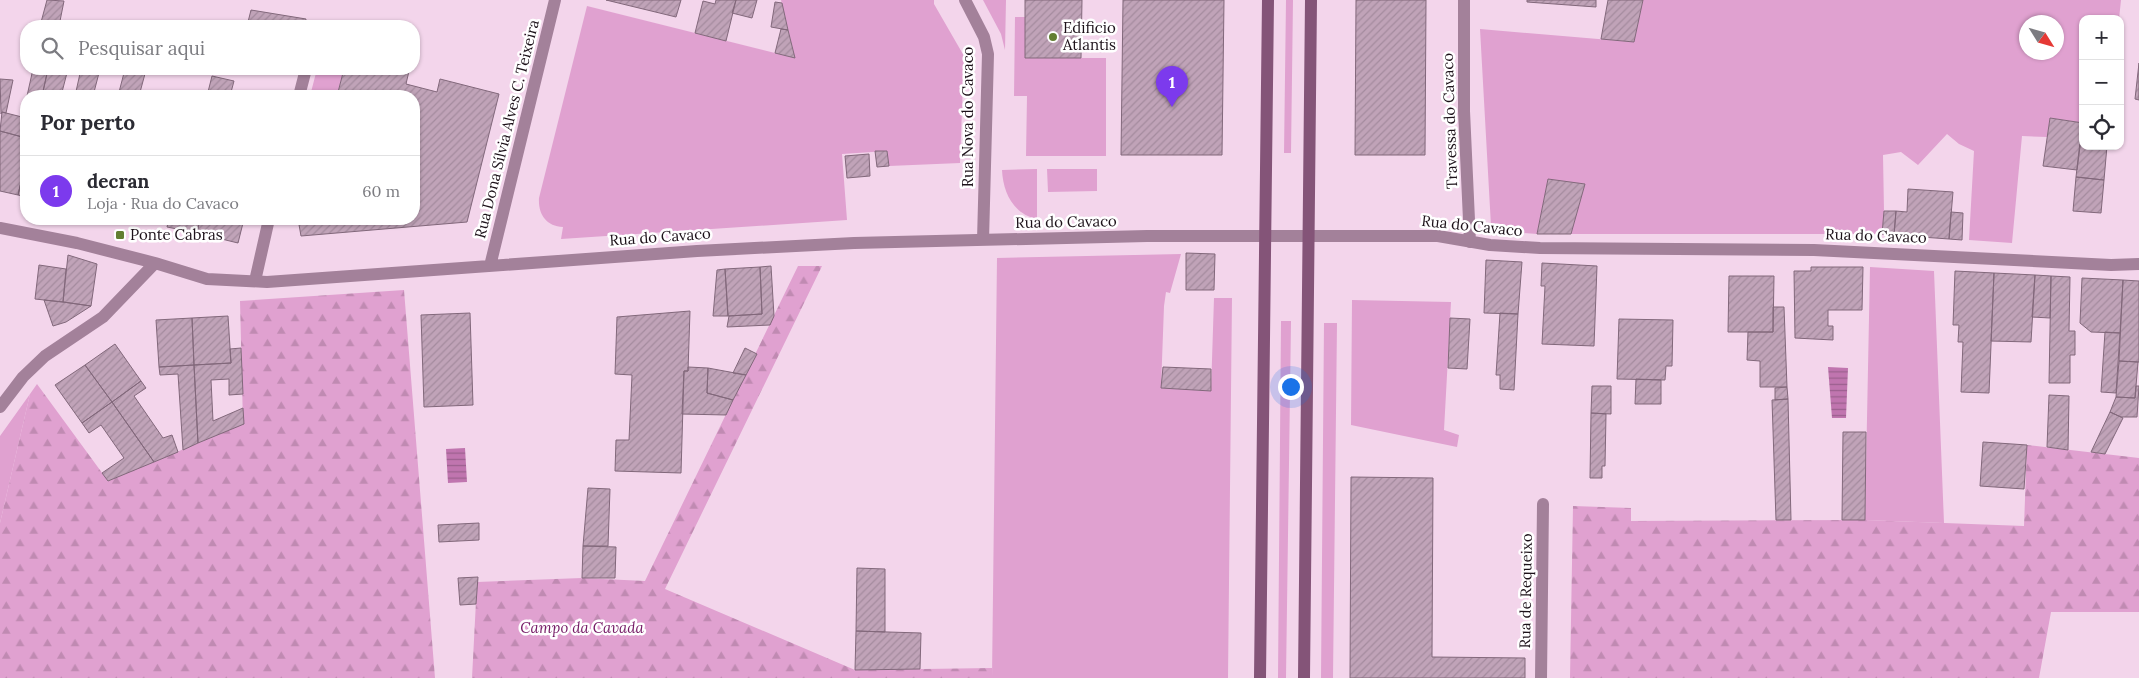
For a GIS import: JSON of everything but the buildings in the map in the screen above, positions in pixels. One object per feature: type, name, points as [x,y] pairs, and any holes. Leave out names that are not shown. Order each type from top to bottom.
[{"type":"main road","points":[[1260,678],[1268,0]]},
{"type":"main road","points":[[1304,678],[1311,0]]},
{"type":"street","name":"Rua Dona Sílvia Alves C. Teixeira","points":[[490,266],[555,0]]},
{"type":"street","name":"Rua Nova do Cavaco","points":[[965,0],[984,37],[988,54],[984,240]]},
{"type":"street","name":"Travessa do Cavaco","points":[[1464,0],[1464,111],[1470,242]]},
{"type":"street","points":[[301,90],[304,75]]},
{"type":"street","points":[[254,281],[268,225]]},
{"type":"street","name":"Rua do Cavaco","points":[[0,228],[77,243],[155,263],[206,279],[254,281],[706,250],[854,243],[1264,236],[1438,236],[1470,242],[1540,248],[1814,250],[2139,264]]},
{"type":"street","points":[[0,407],[23,377],[45,356],[103,317],[155,263]]},
{"type":"street","name":"Rua de Requeixo","points":[[1541,678],[1543,504]]},
{"type":"green space","points":[[781,0],[934,0],[934,4],[964,56],[960,163],[889,166],[887,151],[842,154],[847,220],[561,239],[563,227],[552,224],[544,218],[540,209],[539,198],[587,6],[795,58]]},
{"type":"green space","points":[[983,0],[1006,0],[1005,50],[1001,34]]},
{"type":"green space","points":[[1286,0],[1293,0],[1291,153],[1284,153]]},
{"type":"green space","points":[[1643,0],[2121,0],[2119,15],[2079,15],[2079,122],[2050,118],[2047,137],[2022,136],[2012,243],[1969,240],[1974,151],[1959,144],[1947,134],[1918,165],[1901,152],[1883,155],[1884,211],[1882,234],[1571,234],[1585,184],[1548,179],[1537,234],[1493,231],[1491,226],[1480,29],[1634,42]]},
{"type":"green space","points":[[1015,17],[1025,17],[1025,58],[1106,58],[1106,156],[1026,156],[1027,96],[1014,96]]},
{"type":"green space","points":[[315,75],[342,75],[339,90],[312,90]]},
{"type":"green space","points":[[1037,169],[1037,219],[1022,212],[1011,201],[1007,194],[1002,170]]},
{"type":"green space","points":[[1047,169],[1097,169],[1097,191],[1048,192]]},
{"type":"green space","points":[[1181,254],[1170,293],[1166,292],[1161,388],[1211,391],[1214,298],[1232,298],[1228,678],[992,678],[997,258]]},
{"type":"green space","name":"Campo da Cavada","points":[[798,266],[822,266],[665,589],[855,670],[992,668],[992,678],[472,678],[477,582],[582,578],[645,581]]},
{"type":"green space","points":[[1870,267],[1934,271],[1944,523],[1865,520]]},
{"type":"green space","points":[[404,290],[435,678],[0,678],[0,523],[30,394],[37,384],[108,481],[243,424],[240,301]]},
{"type":"green space","points":[[1352,300],[1451,302],[1444,430],[1459,435],[1457,447],[1351,425]]},
{"type":"green space","points":[[1281,321],[1291,321],[1286,678],[1278,678]]},
{"type":"green space","points":[[1324,323],[1337,323],[1333,678],[1321,678]]},
{"type":"green space","points":[[30,394],[0,523],[0,436]]},
{"type":"green space","points":[[2027,445],[2139,458],[2139,612],[2051,612],[2039,678],[1570,678],[1573,506],[1631,508],[1631,521],[1865,520],[2024,526]]},
{"type":"shaded area","points":[[1828,367],[1848,368],[1846,418],[1832,418]]},
{"type":"shaded area","points":[[465,448],[467,482],[448,483],[446,449]]},
{"type":"place","name":"Edificio Atlantis","points":[[1053,37]]},
{"type":"place","name":"decran","points":[[1172,107]]},
{"type":"place","name":"Ponte Cabras","points":[[120,235]]}]
